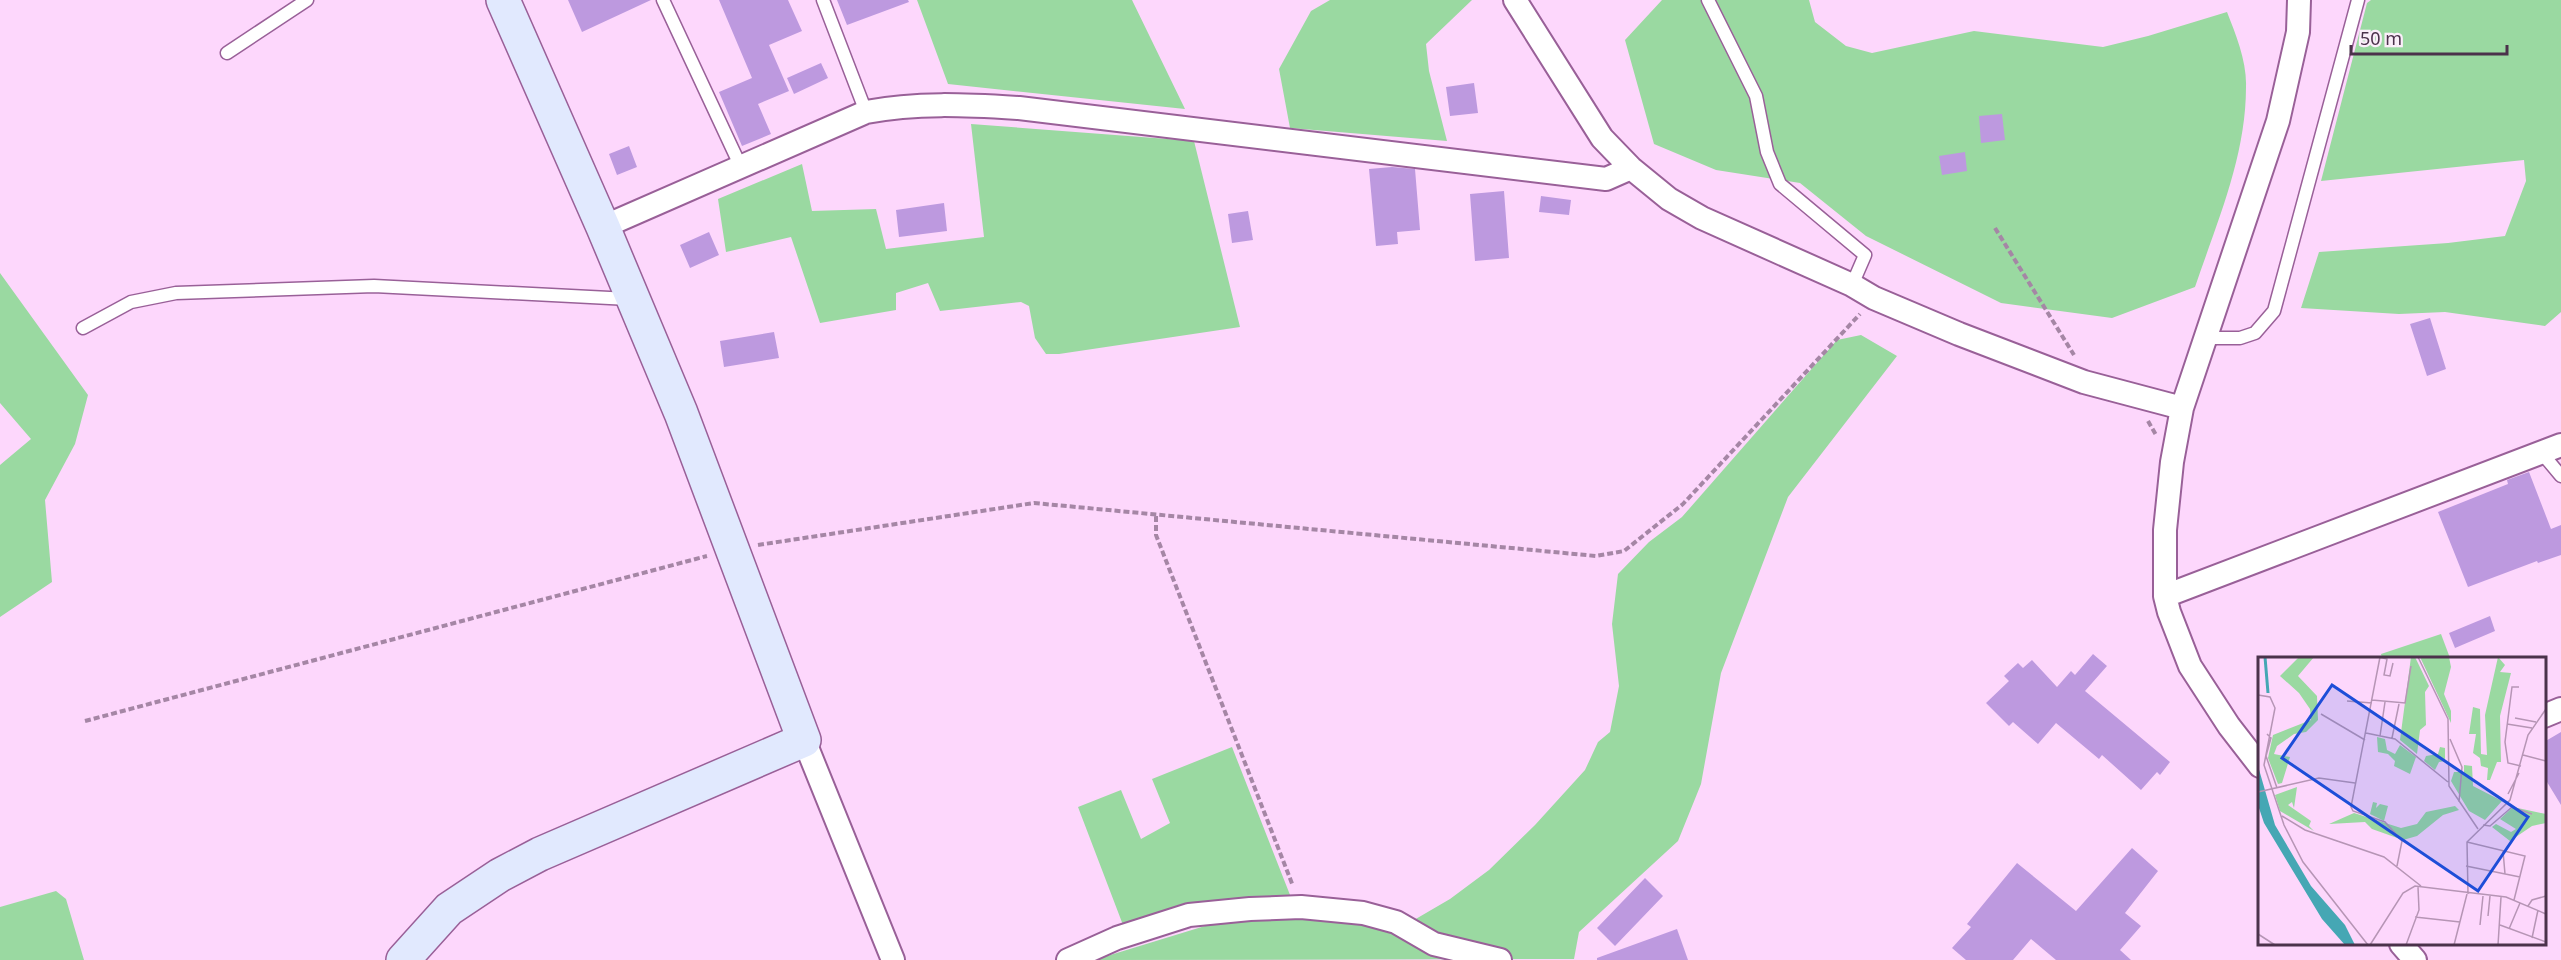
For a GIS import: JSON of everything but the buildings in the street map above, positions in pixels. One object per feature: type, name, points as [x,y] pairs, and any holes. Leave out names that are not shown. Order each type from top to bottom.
[{"type":"street","points":[[503,0],[603,227],[681,413],[734,548],[804,740],[893,960]]},
{"type":"street","points":[[1515,0],[1602,138],[1630,168],[1669,199],[1702,218],[1852,285],[1875,298],[2084,382],[2182,408]]},
{"type":"street","points":[[2258,765],[2194,674],[2169,612],[2165,596],[2165,530],[2172,462],[2182,408],[2278,121],[2298,32],[2300,0]]},
{"type":"street","points":[[603,227],[740,165],[866,112],[901,105],[945,104],[1019,108],[1605,179],[1630,168]]},
{"type":"street","points":[[2165,596],[2551,449]]},
{"type":"street","points":[[2546,715],[2561,709]]},
{"type":"street","points":[[403,960],[449,909],[500,875],[550,849],[804,740]]},
{"type":"street","points":[[1068,960],[1118,938],[1189,915],[1301,907],[1364,913],[1396,921],[1434,944],[1500,960]]},
{"type":"street","points":[[2403,945],[2415,960]]},
{"type":"lane","points":[[227,53],[307,0]]},
{"type":"lane","points":[[663,0],[740,165]]},
{"type":"lane","points":[[823,0],[866,112]]},
{"type":"lane","points":[[1708,0],[1756,96],[1767,152],[1780,184],[1865,255],[1852,285]]},
{"type":"lane","points":[[2206,338],[2240,339],[2255,333],[2274,310],[2358,0]]},
{"type":"lane","points":[[83,328],[131,302],[176,293],[374,286],[633,299]]},
{"type":"lane","points":[[2551,449],[2561,476]]},
{"type":"path","points":[[1995,228],[2075,355]]},
{"type":"path","points":[[85,722],[734,548],[1034,502],[1156,516],[1596,556],[1624,551],[1683,504],[1875,298]]},
{"type":"path","points":[[2147,398],[2145,415],[2160,442],[2155,458],[2172,462]]},
{"type":"path","points":[[1156,516],[1156,535],[1301,907]]},
{"type":"green space","points":[[917,0],[1132,0],[1185,109],[948,84]]},
{"type":"green space","points":[[1330,0],[1472,0],[1426,44],[1429,71],[1447,141],[1290,128],[1279,69],[1311,11]]},
{"type":"green space","points":[[1662,0],[1809,0],[1815,22],[1846,46],[1872,53],[1974,31],[2103,47],[2227,12],[2245,68],[2245,113],[2229,189],[2195,287],[2112,318],[2001,303],[1866,236],[1800,183],[1716,170],[1654,144],[1625,40]]},
{"type":"green space","points":[[2371,0],[2561,0],[2561,312],[2545,326],[2445,312],[2399,314],[2301,308],[2319,252],[2448,243],[2505,236],[2526,181],[2524,160],[2321,181],[2367,3]]},
{"type":"green space","points":[[971,124],[1194,141],[1240,327],[1046,354],[1035,338],[1029,306],[1021,302],[940,311],[928,283],[896,293],[896,310],[820,323],[791,237],[726,252],[718,199],[802,164],[812,211],[876,209],[886,249],[984,237]]},
{"type":"green space","points":[[0,273],[88,395],[75,444],[45,500],[52,582],[0,617],[0,465],[31,439],[0,403]]},
{"type":"green space","points":[[1861,335],[1897,356],[1788,497],[1721,673],[1701,784],[1678,841],[1579,932],[1574,959],[1094,960],[1231,918],[1312,916],[1414,920],[1450,899],[1489,870],[1535,825],[1585,770],[1598,742],[1610,732],[1619,686],[1612,624],[1618,574],[1649,542],[1682,517],[1837,340]]},
{"type":"green space","points":[[2441,634],[2450,657],[2382,657],[2381,654]]},
{"type":"green space","points":[[1232,747],[1292,900],[1182,904],[1123,925],[1078,807],[1121,790],[1141,839],[1170,823],[1152,779]]},
{"type":"green space","points":[[56,891],[66,899],[84,960],[0,960],[0,907]]}]
